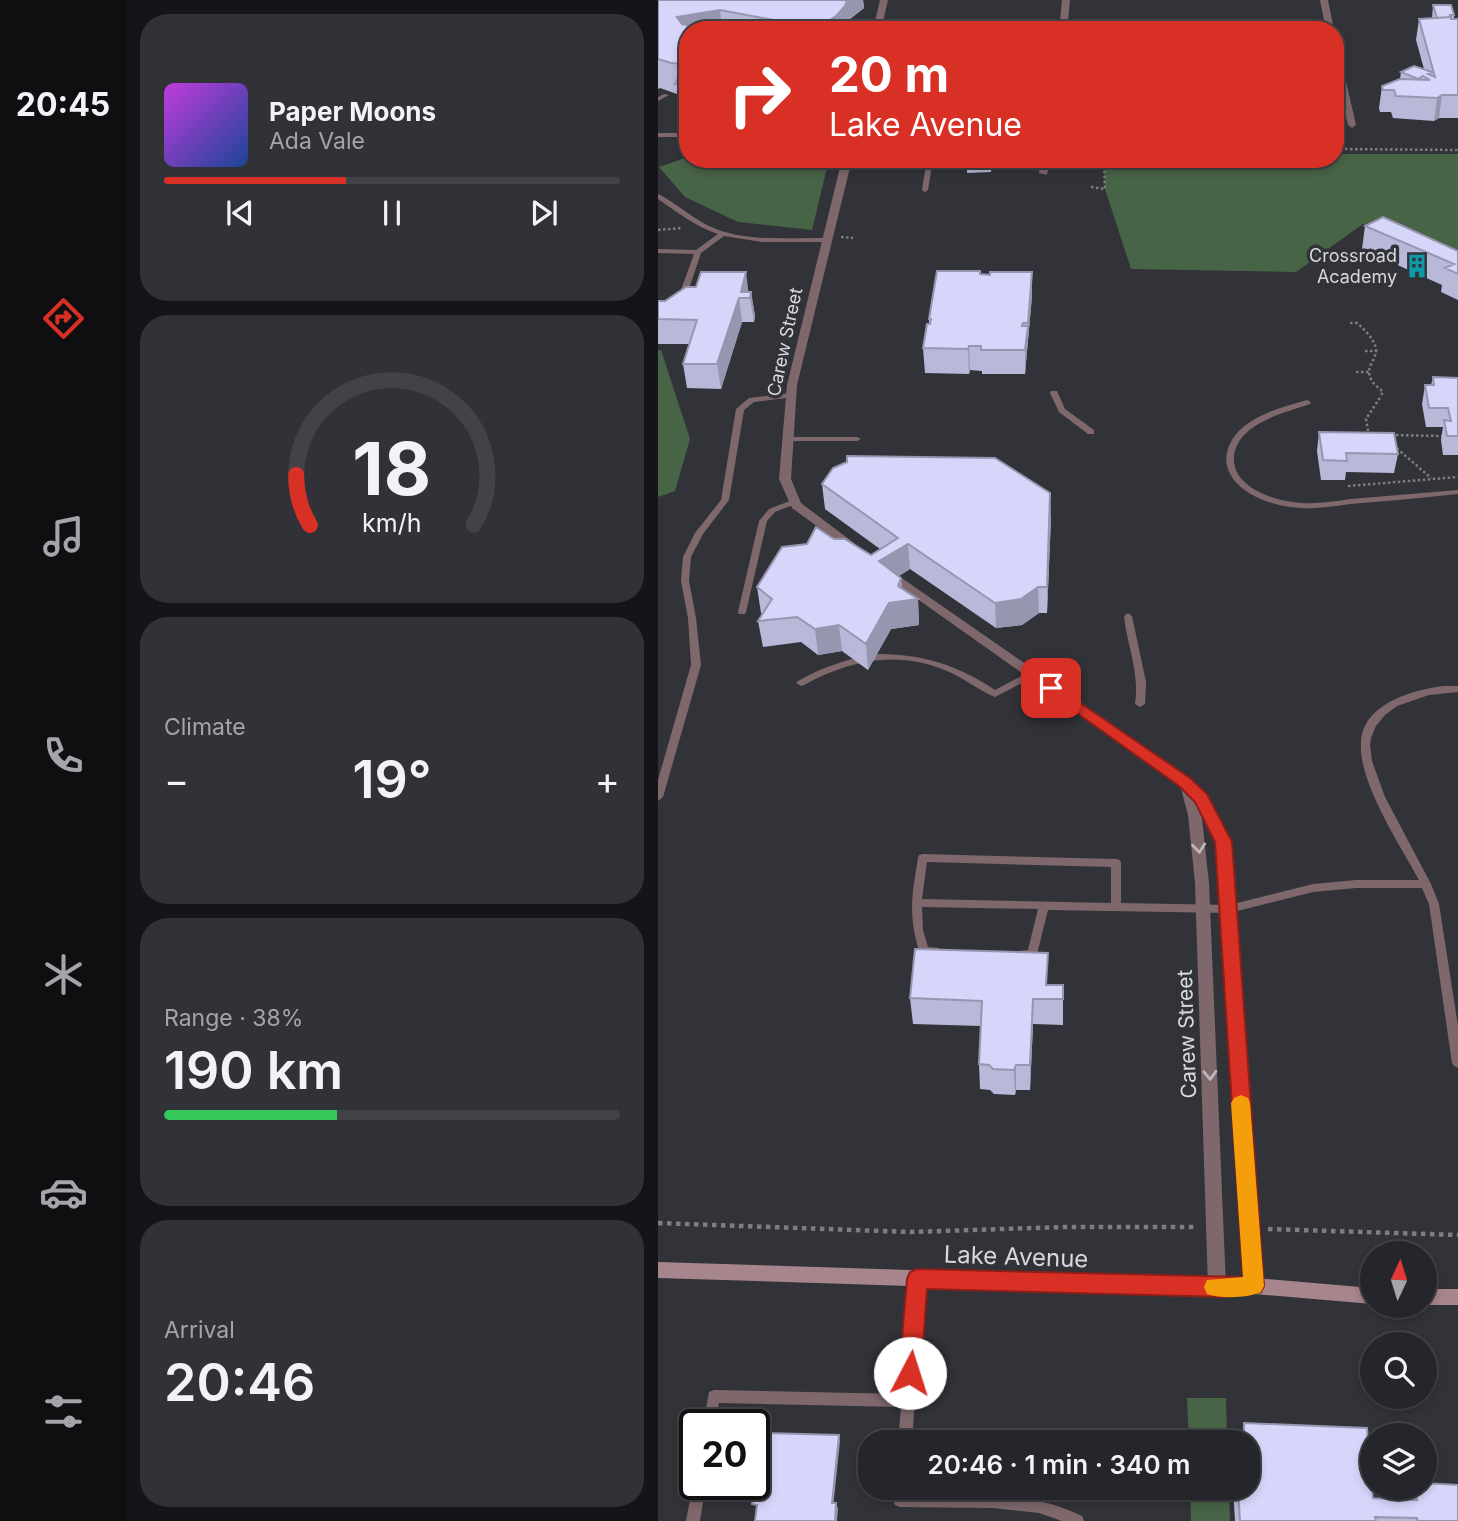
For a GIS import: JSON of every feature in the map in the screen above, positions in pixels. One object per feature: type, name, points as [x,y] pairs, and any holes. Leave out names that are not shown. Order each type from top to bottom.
[{"type":"main road","name":"Lake Avenue","points":[[658,1270],[1254,1286],[1360,1295]]},
{"type":"main road","points":[[1437,1297],[1458,1297]]},
{"type":"street","points":[[879,21],[884,0]]},
{"type":"street","points":[[1064,21],[1066,0]]},
{"type":"street","points":[[1324,0],[1328,21]]},
{"type":"street","points":[[1344,90],[1352,125]]},
{"type":"street","name":"Carew Street","points":[[795,501],[785,479],[791,395],[845,168]]},
{"type":"street","points":[[1044,168],[1044,173]]},
{"type":"street","points":[[795,501],[867,558]]},
{"type":"street","points":[[896,578],[1185,782],[1201,798],[1224,842],[1254,1286]]},
{"type":"street","name":"Carew Street","points":[[1185,782],[1195,815],[1204,909],[1217,1287]]},
{"type":"lane","points":[[658,99],[666,95]]},
{"type":"lane","points":[[658,135],[679,135]]},
{"type":"lane","points":[[925,190],[929,168]]},
{"type":"lane","points":[[658,196],[692,219],[723,234],[749,238],[827,238]]},
{"type":"lane","points":[[678,308],[698,252],[723,234]]},
{"type":"lane","points":[[658,251],[698,252]]},
{"type":"lane","points":[[1054,393],[1062,410],[1091,432]]},
{"type":"lane","points":[[658,797],[696,665],[692,618],[685,581],[687,557],[699,533],[725,500],[740,409],[752,400],[791,395]]},
{"type":"lane","points":[[1307,402],[1254,423],[1239,434],[1230,448],[1228,464],[1236,478],[1258,495],[1304,506],[1336,505],[1429,492],[1458,492]]},
{"type":"lane","points":[[788,439],[857,439]]},
{"type":"lane","points":[[742,612],[754,582],[766,514],[795,501]]},
{"type":"lane","points":[[1128,616],[1129,635],[1144,685],[1140,704]]},
{"type":"lane","points":[[801,683],[825,668],[879,657],[908,657],[934,662],[957,670],[995,694],[1032,674]]},
{"type":"lane","points":[[1458,689],[1418,693],[1390,705],[1374,720],[1365,743],[1369,768],[1434,904],[1458,1063]]},
{"type":"lane","points":[[951,951],[924,951],[918,930],[916,903],[923,858],[1116,863],[1116,907]]},
{"type":"lane","points":[[916,903],[1229,909],[1313,888],[1356,884],[1426,884]]},
{"type":"lane","points":[[1005,953],[1032,954],[1044,906]]},
{"type":"lane","points":[[906,1430],[917,1279]]},
{"type":"lane","points":[[712,1409],[714,1396],[908,1401]]},
{"type":"lane","points":[[693,1521],[696,1500]]},
{"type":"lane","points":[[900,1500],[1034,1504],[1062,1512],[1077,1521]]},
{"type":"path","points":[[1344,149],[1458,150]]},
{"type":"path","points":[[1091,187],[1105,188],[1104,168]]},
{"type":"path","points":[[827,238],[853,238]]},
{"type":"path","points":[[1350,323],[1357,323],[1364,329],[1373,339],[1378,351],[1370,372],[1371,379],[1383,392],[1366,419],[1370,441]]},
{"type":"path","points":[[1365,351],[1378,351]]},
{"type":"path","points":[[1356,372],[1370,372]]},
{"type":"path","points":[[1368,434],[1442,436]]},
{"type":"path","points":[[1391,443],[1431,478]]},
{"type":"path","points":[[1348,486],[1458,477]]},
{"type":"path","points":[[658,1223],[910,1232],[1064,1227],[1198,1227]]},
{"type":"path","points":[[1264,1229],[1458,1235]]},
{"type":"green space","points":[[1344,154],[1458,154],[1458,272],[1432,248],[1363,224],[1296,272],[1131,269],[1105,189],[1104,168],[1344,168]]},
{"type":"green space","points":[[679,160],[679,168],[827,168],[812,230],[738,222],[685,197],[659,167]]},
{"type":"green space","points":[[658,350],[661,350],[690,439],[675,491],[658,497]]},
{"type":"green space","points":[[1187,1398],[1226,1398],[1227,1430],[1188,1430]]},
{"type":"green space","points":[[1190,1500],[1229,1500],[1230,1521],[1191,1521]]},
{"type":"building","points":[[658,0],[847,0],[836,16],[828,21],[779,21],[720,10],[677,17],[680,21],[679,64],[658,59]]},
{"type":"building","points":[[1433,5],[1451,5],[1454,15],[1437,18]]},
{"type":"building","points":[[1419,19],[1458,19],[1458,95],[1442,95],[1437,98],[1396,96],[1394,90],[1383,90],[1382,86],[1400,79],[1430,80],[1423,76],[1418,79],[1401,72],[1414,66],[1432,72],[1428,74],[1435,77]]},
{"type":"building","points":[[1383,217],[1458,251],[1458,274],[1445,268],[1454,264],[1365,226]]},
{"type":"building","points":[[937,271],[980,271],[980,274],[990,275],[990,272],[1032,272],[1028,323],[1023,323],[1022,326],[1028,326],[1025,350],[981,350],[981,346],[969,346],[968,349],[923,348],[927,324],[930,324],[931,319]]},
{"type":"building","points":[[701,272],[746,272],[741,292],[751,292],[750,298],[739,298],[717,364],[683,364],[697,320],[658,319],[658,301],[665,301],[686,287],[696,287]]},
{"type":"building","points":[[1433,377],[1458,378],[1458,436],[1447,436],[1444,420],[1451,421],[1448,408],[1429,408],[1425,385],[1434,385]]},
{"type":"building","points":[[1319,432],[1394,433],[1398,454],[1346,453],[1347,461],[1323,460]]},
{"type":"building","points":[[847,456],[995,458],[1050,493],[1047,587],[1038,587],[1021,599],[995,603],[908,544],[879,561],[901,578],[898,586],[918,599],[889,603],[866,644],[839,625],[815,629],[797,617],[758,621],[772,599],[757,587],[782,547],[807,544],[816,527],[834,539],[845,539],[871,555],[898,538],[822,484],[833,468],[847,462]]},
{"type":"building","points":[[915,949],[1048,953],[1046,985],[1063,985],[1063,999],[1033,999],[1030,1065],[1016,1065],[1014,1070],[993,1069],[989,1065],[979,1064],[982,1001],[910,998]]},
{"type":"building","points":[[1244,1423],[1360,1428],[1360,1500],[1437,1500],[1437,1484],[1458,1485],[1458,1521],[1375,1517],[1376,1521],[1240,1521],[1239,1500],[1260,1500],[1260,1430],[1244,1430]]},
{"type":"building","points":[[770,1433],[839,1435],[832,1503],[836,1503],[835,1521],[755,1521],[757,1505],[752,1504],[753,1500],[770,1500]]},
{"type":"slow traffic","points":[[1214,1287],[1254,1286],[1241,1103]]},
{"type":"place","name":"Crossroad Academy","points":[[1417,266]]},
{"type":"route","points":[[910,1373],[917,1279],[1224,1288],[1254,1286],[1248,1229],[1224,842],[1217,824],[1201,798],[1185,782],[1051,688]]}]
